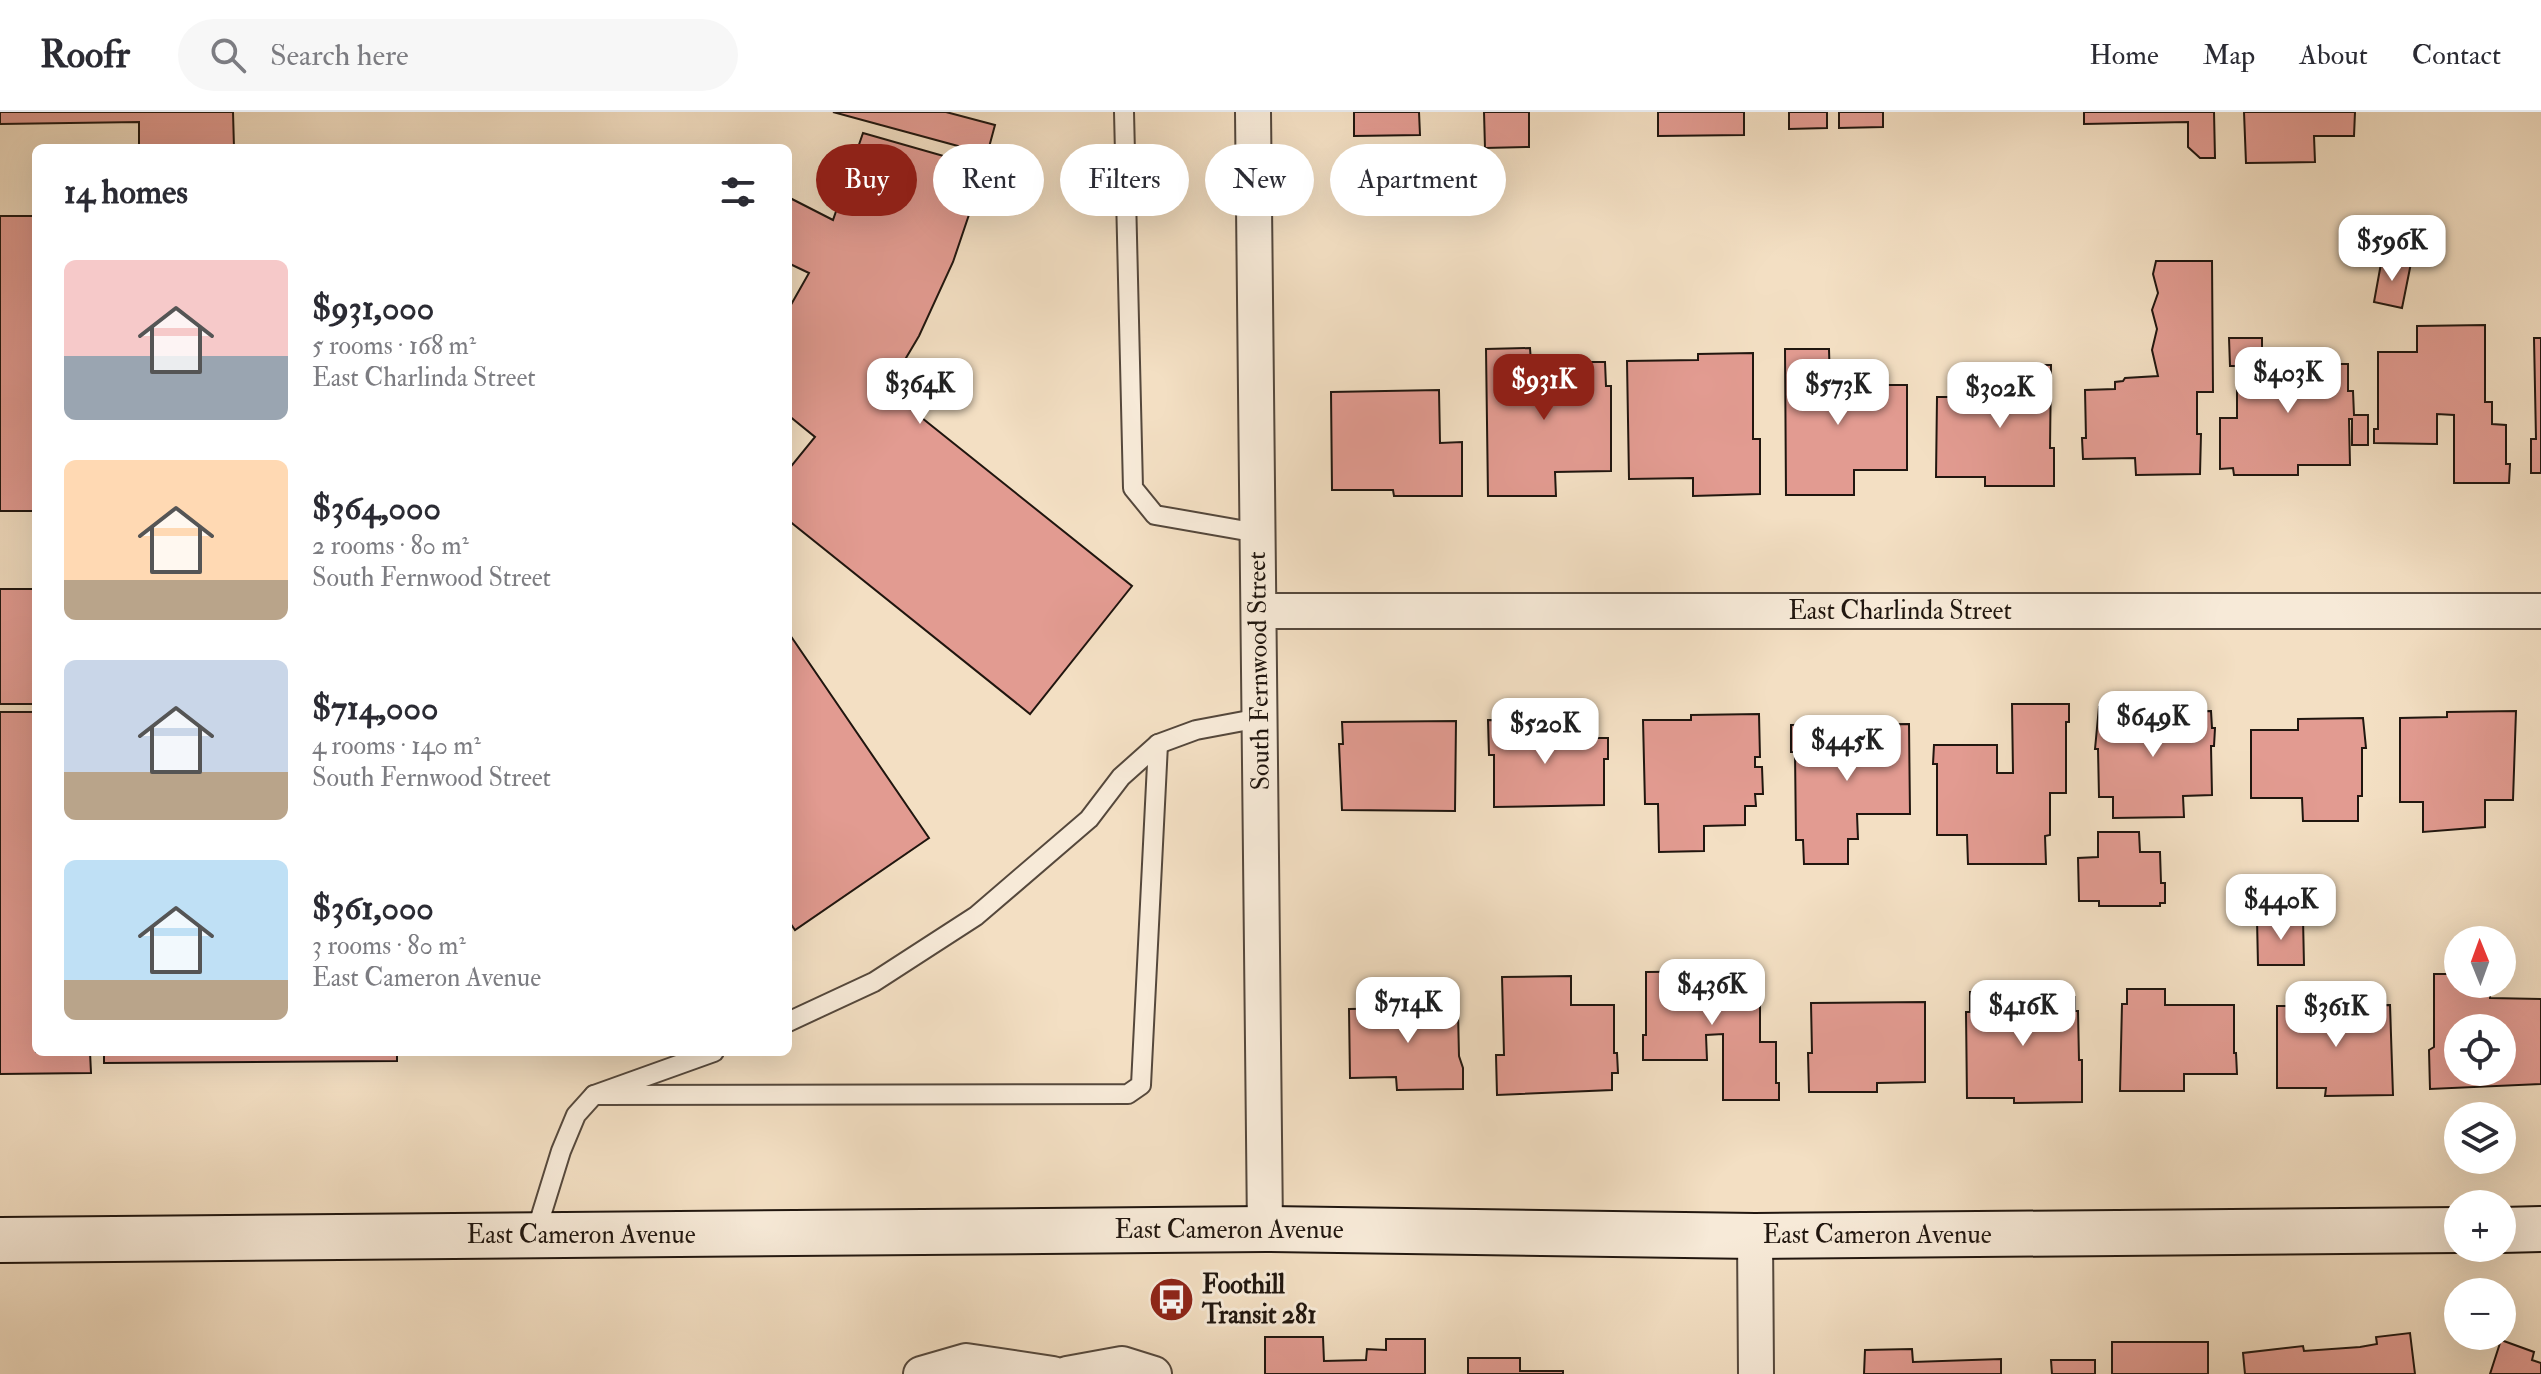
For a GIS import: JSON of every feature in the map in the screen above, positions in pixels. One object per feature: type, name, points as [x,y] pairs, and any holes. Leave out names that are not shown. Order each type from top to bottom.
[{"type":"main road","name":"East Cameron Avenue","points":[[0,1240],[1265,1229],[1755,1236],[2444,1230]]},
{"type":"main road","points":[[2516,1230],[2541,1229]]},
{"type":"street","name":"South Fernwood Street","points":[[1253,112],[1265,1229]]},
{"type":"street","name":"East Charlinda Street","points":[[1259,611],[2541,611]]},
{"type":"street","points":[[1755,1236],[1756,1374]]},
{"type":"street","points":[[921,1374],[966,1361],[1053,1374]]},
{"type":"street","points":[[1067,1374],[1122,1364],[1154,1374]]},
{"type":"lane","points":[[1124,112],[1133,488],[1155,515],[1258,533]]},
{"type":"lane","points":[[792,1020],[874,982],[976,916],[1089,819],[1121,777],[1158,744],[1196,730],[1260,718]]},
{"type":"lane","points":[[594,1095],[1128,1094],[1141,1085],[1158,744]]},
{"type":"lane","points":[[535,1235],[561,1151],[576,1115],[594,1095],[703,1056]]},
{"type":"building","points":[[0,112],[233,112],[234,144],[139,144],[139,122],[0,124]]},
{"type":"building","points":[[833,112],[946,112],[995,125],[990,144],[951,144]]},
{"type":"building","points":[[1354,112],[1419,112],[1420,135],[1354,136]]},
{"type":"building","points":[[1484,112],[1529,112],[1529,147],[1485,144]]},
{"type":"building","points":[[1658,112],[1744,112],[1744,135],[1658,136]]},
{"type":"building","points":[[1789,112],[1827,112],[1827,128],[1789,129]]},
{"type":"building","points":[[1839,112],[1883,112],[1883,127],[1839,128]]},
{"type":"building","points":[[2084,112],[2214,112],[2215,158],[2200,158],[2188,147],[2188,122],[2084,124]]},
{"type":"building","points":[[2244,112],[2355,112],[2354,136],[2314,136],[2315,162],[2246,163]]},
{"type":"building","points":[[863,133],[902,144],[859,144]]},
{"type":"building","points":[[917,148],[933,153],[933,216],[969,216],[953,262],[919,336],[887,390],[1132,586],[1030,714],[792,523],[792,465],[815,437],[792,418],[792,303],[809,273],[792,265],[792,199],[816,211],[816,216],[833,220],[834,216],[917,216]]},
{"type":"building","points":[[0,216],[32,216],[32,511],[0,511]]},
{"type":"building","points":[[2382,258],[2411,263],[2402,308],[2374,302]]},
{"type":"building","points":[[2156,261],[2212,261],[2213,392],[2197,392],[2197,434],[2201,434],[2200,474],[2136,475],[2135,458],[2083,459],[2085,390],[2115,389],[2115,382],[2125,378],[2158,376],[2152,350],[2157,329],[2152,310],[2158,293],[2153,274]]},
{"type":"building","points":[[2485,325],[2485,402],[2492,402],[2492,424],[2506,425],[2509,483],[2454,483],[2454,415],[2437,414],[2437,444],[2374,443],[2374,429],[2378,429],[2378,352],[2417,352],[2417,326]]},
{"type":"building","points":[[2229,338],[2262,338],[2262,360],[2318,360],[2318,364],[2348,364],[2348,391],[2353,391],[2354,415],[2368,415],[2368,445],[2352,445],[2352,419],[2349,419],[2350,465],[2298,465],[2298,475],[2234,475],[2233,468],[2220,469],[2220,418],[2237,418],[2237,366],[2230,366]]},
{"type":"building","points":[[2534,338],[2541,338],[2541,473],[2531,473],[2531,439],[2536,439]]},
{"type":"building","points":[[1530,348],[1531,362],[1605,362],[1606,386],[1611,386],[1611,471],[1555,472],[1556,496],[1488,496],[1486,349]]},
{"type":"building","points":[[1785,349],[1829,349],[1830,385],[1907,385],[1907,470],[1854,470],[1854,495],[1786,495]]},
{"type":"building","points":[[1753,353],[1753,439],[1760,439],[1760,494],[1693,496],[1693,478],[1629,479],[1627,361],[1698,360],[1698,354]]},
{"type":"building","points":[[1988,365],[2051,365],[2050,448],[2054,448],[2054,486],[1985,486],[1985,477],[1936,477],[1937,397],[1986,397]]},
{"type":"building","points":[[1439,390],[1440,443],[1462,442],[1462,496],[1394,496],[1393,490],[1332,490],[1331,392]]},
{"type":"building","points":[[0,589],[32,589],[32,704],[0,704]]},
{"type":"building","points":[[792,638],[929,838],[795,930],[792,926]]},
{"type":"building","points":[[2012,704],[2069,704],[2066,793],[2050,793],[2050,835],[2045,836],[2046,864],[1968,864],[1967,835],[1937,835],[1934,745],[1997,745],[1997,773],[2013,773]]},
{"type":"building","points":[[2163,706],[2163,712],[2211,711],[2212,728],[2215,728],[2214,746],[2211,746],[2212,795],[2183,796],[2184,817],[2113,818],[2113,797],[2099,797],[2098,749],[2095,749],[2099,707]]},
{"type":"building","points":[[2516,711],[2513,800],[2485,800],[2485,827],[2423,832],[2423,802],[2400,802],[2400,718],[2447,717],[2447,712]]},
{"type":"building","points":[[0,712],[32,712],[32,1056],[90,1056],[91,1073],[0,1074]]},
{"type":"building","points":[[1759,714],[1760,757],[1755,757],[1755,767],[1762,767],[1763,794],[1755,794],[1756,806],[1745,806],[1745,825],[1704,826],[1704,851],[1659,852],[1658,804],[1645,804],[1643,720],[1691,720],[1691,715]]},
{"type":"building","points":[[2363,718],[2366,748],[2362,748],[2362,796],[2358,796],[2358,821],[2303,821],[2302,798],[2251,798],[2251,730],[2298,730],[2298,719]]},
{"type":"building","points":[[1488,720],[1555,721],[1555,738],[1608,738],[1608,759],[1604,759],[1604,805],[1494,807],[1494,755],[1489,755]]},
{"type":"building","points":[[1456,721],[1455,811],[1342,810],[1339,744],[1343,744],[1342,722]]},
{"type":"building","points":[[1909,724],[1910,814],[1857,814],[1858,839],[1848,839],[1848,864],[1804,864],[1803,840],[1796,840],[1795,752],[1791,752],[1791,725]]},
{"type":"building","points":[[2098,832],[2139,832],[2140,852],[2160,852],[2165,903],[2160,903],[2160,906],[2099,906],[2099,901],[2079,901],[2078,858],[2098,857]]},
{"type":"building","points":[[2303,918],[2304,965],[2258,965],[2257,919]]},
{"type":"building","points":[[1760,971],[1760,1042],[1776,1042],[1779,1100],[1723,1100],[1723,1034],[1706,1035],[1707,1060],[1643,1060],[1646,972]]},
{"type":"building","points":[[2434,974],[2444,974],[2444,998],[2541,999],[2541,1084],[2516,1085],[2516,1014],[2444,1014],[2444,1086],[2497,1086],[2430,1089],[2429,1050],[2434,1047]]},
{"type":"building","points":[[1571,976],[1571,1005],[1614,1005],[1614,1053],[1617,1053],[1618,1073],[1612,1073],[1612,1090],[1497,1095],[1496,1055],[1504,1055],[1502,977]]},
{"type":"building","points":[[2127,989],[2165,989],[2165,1005],[2234,1005],[2237,1074],[2184,1074],[2184,1091],[2120,1091],[2122,1004],[2127,1004]]},
{"type":"building","points":[[1970,992],[2024,992],[2024,998],[2075,997],[2079,1060],[2082,1060],[2082,1102],[2014,1103],[2014,1098],[1967,1098],[1966,1012],[1970,1012]]},
{"type":"building","points":[[1454,997],[1455,1012],[1458,1012],[1463,1089],[1397,1090],[1396,1077],[1350,1078],[1349,1009],[1415,1008],[1415,998]]},
{"type":"building","points":[[1925,1002],[1925,1082],[1877,1083],[1877,1092],[1809,1092],[1811,1003]]},
{"type":"building","points":[[2390,1005],[2393,1095],[2325,1096],[2326,1088],[2277,1088],[2277,1006]]},
{"type":"building","points":[[104,1056],[397,1056],[397,1061],[104,1063]]},
{"type":"building","points":[[2410,1333],[2415,1374],[2245,1374],[2243,1353],[2303,1346],[2304,1351],[2360,1347],[2377,1344],[2376,1337]]},
{"type":"building","points":[[1265,1337],[1323,1337],[1324,1361],[1366,1360],[1367,1349],[1386,1350],[1386,1339],[1425,1339],[1425,1374],[1265,1374]]},
{"type":"building","points":[[2112,1342],[2208,1342],[2208,1374],[2112,1374]]},
{"type":"building","points":[[2516,1345],[2534,1352],[2532,1360],[2541,1363],[2541,1374],[2490,1374],[2498,1350],[2516,1350]]},
{"type":"building","points":[[1912,1349],[1913,1362],[2001,1359],[2001,1374],[1864,1374],[1865,1350]]},
{"type":"building","points":[[1468,1358],[1520,1358],[1520,1371],[1563,1371],[1563,1374],[1468,1374]]},
{"type":"building","points":[[2051,1360],[2095,1360],[2095,1374],[2052,1374]]},
{"type":"place","name":"Foothill Transit 281","points":[[1171,1300]]}]
